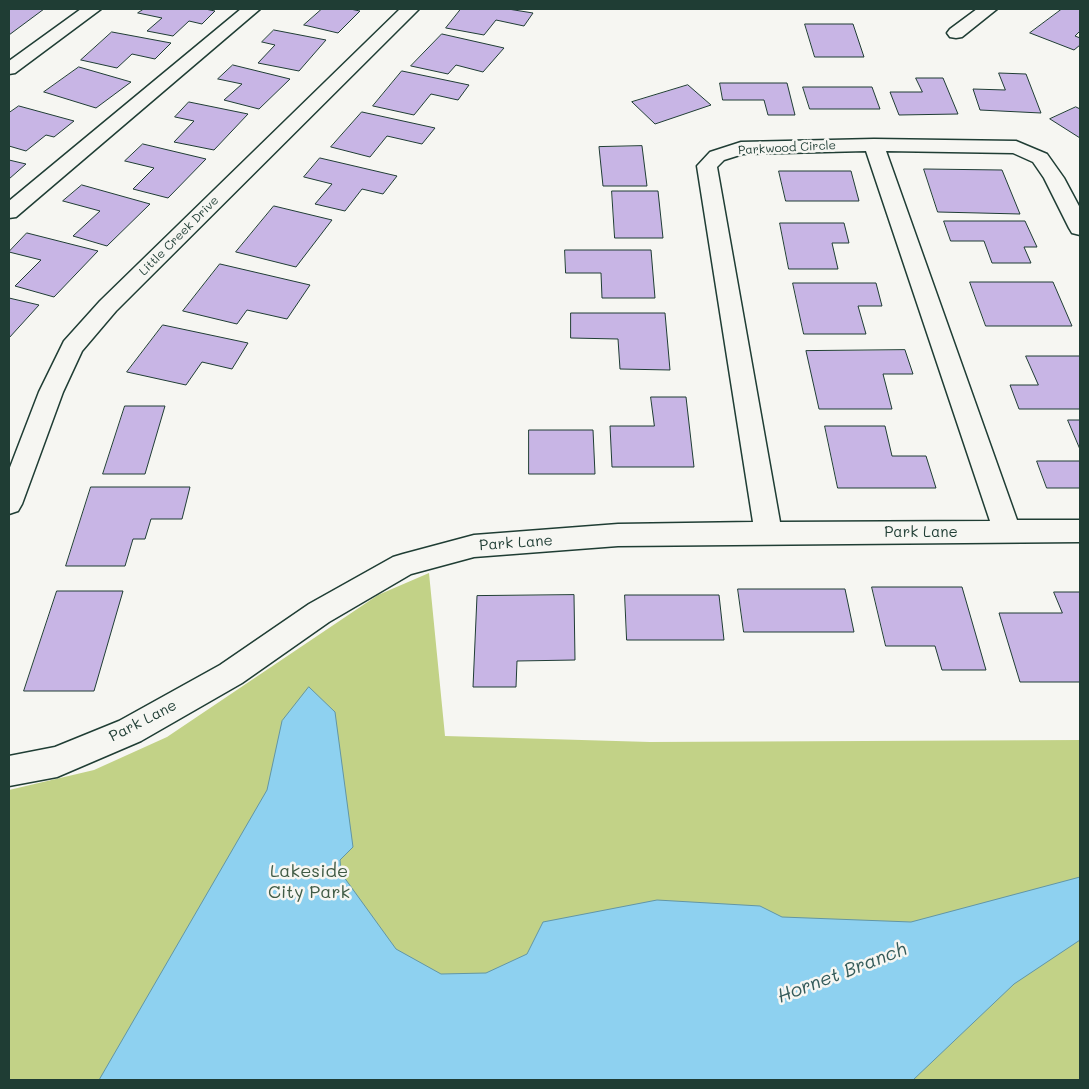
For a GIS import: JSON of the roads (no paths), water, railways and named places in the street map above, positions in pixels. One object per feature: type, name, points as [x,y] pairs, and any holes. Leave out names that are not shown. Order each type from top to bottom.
[{"type":"street","points":[[9,69],[92,9]]},
{"type":"street","points":[[9,212],[251,9]]},
{"type":"street","name":"Little Creek Drive","points":[[9,504],[51,392],[72,347],[108,306],[410,9]]},
{"type":"street","points":[[956,33],[988,9]]},
{"type":"street","points":[[874,145],[1007,531]]},
{"type":"street","name":"Parkwood Circle","points":[[768,532],[707,166],[717,156],[741,148],[874,145],[1016,146],[1040,158],[1054,178],[1080,228]]},
{"type":"street","name":"Park Lane","points":[[9,771],[56,762],[130,730],[231,674],[319,613],[403,565],[474,546],[618,536],[768,532],[1080,531]]},
{"type":"water","name":"Hornet Branch","points":[[309,687],[335,712],[353,847],[340,860],[341,873],[396,949],[441,974],[486,973],[527,954],[543,922],[657,900],[760,906],[782,917],[911,922],[1080,877],[1080,940],[1014,984],[913,1080],[99,1080],[267,790],[282,721]]},
{"type":"park label","name":"Lakeside City Park","points":[[309,881]]}]
